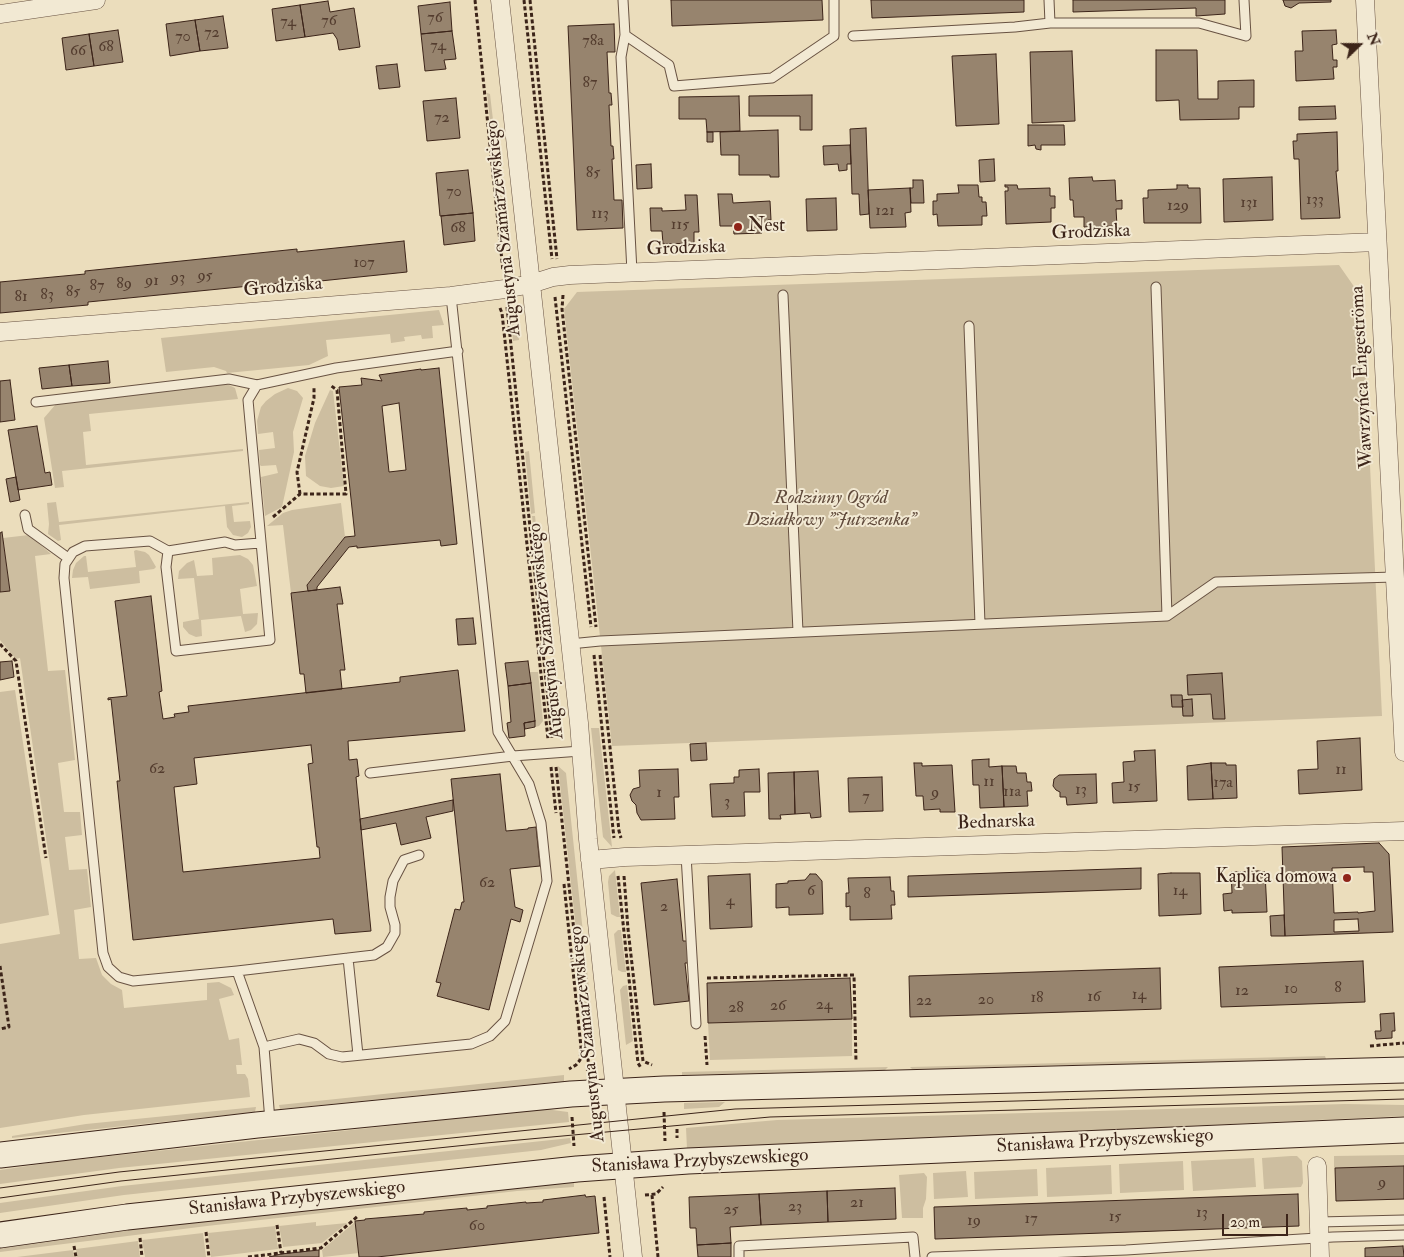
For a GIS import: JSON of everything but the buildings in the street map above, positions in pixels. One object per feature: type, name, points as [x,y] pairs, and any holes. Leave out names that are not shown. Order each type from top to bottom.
[{"type":"main road","points":[[0,1155],[271,1124],[571,1094],[664,1089],[1404,1070]]},
{"type":"main road","name":"Stanisława Przybyszewskiego","points":[[0,1235],[137,1216],[576,1169],[1176,1138],[1404,1130]]},
{"type":"street","points":[[0,14],[96,0]]},
{"type":"street","name":"Augustyna Szamarzewskiego","points":[[500,0],[532,284],[581,750],[590,860],[633,1257]]},
{"type":"street","name":"Wawrzyńca Engeströma","points":[[1365,0],[1404,752]]},
{"type":"street","name":"Grodziska","points":[[0,332],[451,296],[532,284],[553,276],[1377,242]]},
{"type":"street","name":"Bednarska","points":[[590,860],[1404,830]]},
{"type":"street","points":[[1317,1166],[1320,1257]]},
{"type":"lane","points":[[623,0],[625,34],[621,57],[632,272]]},
{"type":"lane","points":[[625,34],[669,66],[674,86],[772,78],[834,36],[834,0]]},
{"type":"lane","points":[[1049,0],[1050,23]]},
{"type":"lane","points":[[853,36],[1015,27],[1050,23],[1199,23],[1246,36],[1244,0]]},
{"type":"lane","points":[[1156,287],[1167,616]]},
{"type":"lane","points":[[783,295],[798,632]]},
{"type":"lane","points":[[264,1047],[299,1039],[314,1043],[329,1054],[342,1057],[471,1044],[490,1036],[505,1020],[547,881],[541,822],[529,784],[498,732],[451,296]]},
{"type":"lane","points":[[968,326],[980,624]]},
{"type":"lane","points":[[36,402],[229,379],[257,385],[314,372],[458,351]]},
{"type":"lane","points":[[168,551],[166,567],[176,651],[270,640],[248,400],[257,385]]},
{"type":"lane","points":[[25,515],[28,529],[68,558]]},
{"type":"lane","points":[[260,543],[235,546],[225,542],[168,551],[150,541],[85,546],[78,549],[68,558],[65,564],[64,578],[105,960],[113,973],[133,981],[374,955],[388,947],[395,933],[395,925],[390,907],[393,881],[404,860],[419,854]]},
{"type":"lane","points":[[570,644],[1167,616],[1216,582],[1395,577]]},
{"type":"lane","points":[[370,773],[581,750]]},
{"type":"lane","points":[[686,855],[696,1024]]},
{"type":"lane","points":[[348,958],[358,1055]]},
{"type":"lane","points":[[237,971],[264,1047],[271,1124]]},
{"type":"lane","points":[[932,1257],[1126,1250],[1404,1220]]},
{"type":"lane","points":[[1319,1230],[1404,1235]]},
{"type":"lane","points":[[739,1257],[738,1246],[913,1237],[915,1257]]},
{"type":"path","points":[[474,0],[504,278]]},
{"type":"path","points":[[524,0],[552,259]]},
{"type":"path","points":[[530,0],[558,260]]},
{"type":"path","points":[[564,288],[562,309],[615,848]]},
{"type":"path","points":[[555,290],[605,720],[619,832],[624,846]]},
{"type":"path","points":[[506,300],[553,742]]},
{"type":"path","points":[[497,301],[502,313],[548,744]]},
{"type":"path","points":[[300,494],[297,472],[314,398],[314,372]]},
{"type":"path","points":[[259,524],[274,517],[300,494],[346,494],[336,390],[314,372]]},
{"type":"path","points":[[0,644],[16,661],[46,858]]},
{"type":"path","points":[[550,763],[556,819]]},
{"type":"path","points":[[556,765],[589,1068]]},
{"type":"path","points":[[617,868],[638,1063],[631,1064]]},
{"type":"path","points":[[626,868],[624,880],[641,1050],[644,1061],[655,1065]]},
{"type":"path","points":[[563,875],[583,1056],[576,1065],[564,1070]]},
{"type":"path","points":[[0,966],[9,1027],[0,1029]]},
{"type":"path","points":[[702,978],[854,975],[856,1062]]},
{"type":"path","points":[[705,1033],[707,1066]]},
{"type":"path","points":[[664,1112],[665,1130]]},
{"type":"path","points":[[573,1122],[575,1146]]},
{"type":"path","points":[[652,1195],[658,1257]]},
{"type":"path","points":[[604,1197],[610,1257]]},
{"type":"path","points":[[248,1257],[321,1248],[359,1215]]},
{"type":"path","points":[[277,1222],[281,1254]]},
{"type":"path","points":[[206,1229],[208,1257]]},
{"type":"path","points":[[140,1237],[142,1257]]},
{"type":"path","points":[[74,1246],[76,1257]]},
{"type":"green space","points":[[487,93],[490,94],[496,146],[493,149]]},
{"type":"green space","points":[[494,161],[498,163],[506,239],[502,239]]},
{"type":"green space","name":"Rodzinny Ogród Działkowy \"Jutrzenka\"","points":[[1339,265],[1362,298],[1382,716],[612,746],[564,309],[577,292]]},
{"type":"green space","points":[[509,301],[515,308],[519,340],[513,341]]},
{"type":"green space","points":[[439,310],[444,325],[432,326],[433,338],[422,339],[421,335],[404,337],[405,341],[391,343],[390,334],[326,340],[328,356],[309,365],[227,373],[214,367],[166,372],[161,338]]},
{"type":"green space","points":[[227,384],[235,388],[238,399],[89,414],[91,431],[83,432],[86,465],[243,449],[243,451],[62,471],[64,487],[55,488],[44,418],[56,404]]},
{"type":"green space","points":[[288,388],[297,391],[303,398],[293,432],[294,452],[282,507],[265,516],[261,477],[278,473],[276,465],[260,465],[259,450],[275,448],[273,432],[258,434],[257,421],[261,407],[266,401]]},
{"type":"green space","points":[[330,390],[333,391],[344,486],[331,488],[320,486],[306,476],[305,456],[315,423]]},
{"type":"green space","points":[[529,451],[535,513],[531,514],[525,452]]},
{"type":"green space","points":[[56,502],[59,522],[249,502],[249,504],[232,506],[234,522],[250,521],[251,527],[248,533],[242,537],[233,535],[227,527],[225,506],[59,525],[61,540],[58,541],[48,534],[47,503]]},
{"type":"green space","points":[[341,503],[345,537],[307,584],[308,591],[291,593],[283,525],[267,526],[283,513],[292,510]]},
{"type":"green space","points":[[532,516],[535,516],[546,611],[542,612]]},
{"type":"green space","points":[[29,535],[51,554],[35,556],[48,671],[65,670],[75,760],[58,763],[64,812],[80,812],[82,835],[65,837],[69,870],[87,869],[91,907],[74,910],[79,959],[96,958],[102,975],[111,984],[122,990],[124,1008],[207,1000],[207,983],[219,982],[231,988],[234,995],[219,999],[229,1040],[239,1038],[242,1065],[236,1065],[237,1074],[245,1074],[248,1079],[250,1097],[84,1115],[0,1128],[0,944],[60,934],[20,658],[16,659],[0,640],[0,592],[10,591],[3,538]]},
{"type":"green space","points":[[134,551],[149,555],[156,567],[139,571],[140,583],[90,589],[88,577],[72,578],[76,563],[84,556],[86,556],[88,572],[136,567]]},
{"type":"green space","points":[[240,555],[248,559],[253,565],[257,586],[240,589],[243,614],[258,613],[257,624],[251,630],[245,632],[241,616],[201,620],[202,636],[196,637],[189,634],[183,627],[183,622],[199,619],[194,578],[178,579],[179,571],[187,563],[194,560],[197,576],[213,575],[212,558]]},
{"type":"green space","points":[[530,672],[538,672],[543,721],[539,726],[535,727]]},
{"type":"green space","points":[[15,690],[49,915],[0,924],[0,692]]},
{"type":"green space","points":[[591,728],[599,728],[612,847],[603,837]]},
{"type":"green space","points":[[558,766],[566,773],[594,1036],[595,1047],[592,1048],[589,1047]]},
{"type":"green space","points":[[615,870],[620,917],[611,914],[608,882],[609,876]]},
{"type":"green space","points":[[621,930],[626,972],[618,970],[614,934]]},
{"type":"green space","points":[[627,985],[633,1041],[626,1045],[620,990],[623,986]]},
{"type":"green space","points":[[852,1019],[852,1056],[710,1060],[708,1023]]},
{"type":"green space","points":[[1325,1056],[1326,1059],[912,1069],[910,1067]]},
{"type":"green space","points":[[888,1067],[885,1070],[682,1075],[682,1072]]},
{"type":"green space","points":[[564,1075],[564,1081],[280,1109],[279,1105]]},
{"type":"green space","points":[[725,1102],[719,1107],[684,1109],[684,1103]]},
{"type":"green space","points":[[1345,1104],[1404,1105],[1404,1116],[687,1149],[686,1128],[777,1120]]},
{"type":"green space","points":[[256,1107],[255,1112],[12,1138],[12,1136],[86,1124]]},
{"type":"green space","points":[[545,1109],[568,1112],[569,1122],[119,1168],[0,1184],[0,1170],[55,1162]]},
{"type":"green space","points":[[570,1138],[571,1143],[541,1150],[124,1195],[0,1213],[0,1203],[122,1186]]},
{"type":"green space","points":[[1404,1155],[1404,1166],[1334,1168],[1334,1156]]},
{"type":"green space","points":[[1297,1156],[1302,1161],[1303,1183],[1301,1187],[1264,1189],[1262,1158]]},
{"type":"green space","points":[[1254,1158],[1256,1187],[1193,1191],[1191,1161]]},
{"type":"green space","points":[[1183,1161],[1184,1190],[1120,1193],[1119,1164]]},
{"type":"green space","points":[[1111,1165],[1112,1194],[1047,1197],[1046,1168]]},
{"type":"green space","points":[[1037,1169],[1038,1196],[975,1199],[974,1172]]},
{"type":"green space","points":[[966,1171],[968,1197],[934,1199],[933,1173]]},
{"type":"green space","points":[[924,1173],[927,1177],[923,1218],[902,1218],[899,1175]]},
{"type":"green space","points":[[574,1181],[574,1187],[517,1191],[207,1226],[0,1252],[0,1247],[128,1228]]},
{"type":"green space","points":[[316,1222],[316,1226],[347,1223],[322,1243],[283,1247],[279,1226]]},
{"type":"green space","points":[[355,1222],[359,1253],[323,1257],[322,1250]]},
{"type":"green space","points":[[275,1226],[278,1249],[211,1257],[208,1233]]},
{"type":"green space","points":[[203,1233],[206,1257],[145,1257],[142,1240]]},
{"type":"green space","points":[[138,1241],[140,1257],[77,1257],[76,1249]]},
{"type":"green space","points":[[73,1250],[74,1257],[17,1257]]},
{"type":"tram line","points":[[0,1188],[119,1172],[735,1109],[1404,1090]]},
{"type":"tram line","points":[[0,1198],[121,1181],[486,1143],[770,1117],[1404,1099]]},
{"type":"place","name":"Nest","points":[[738,227]]},
{"type":"place","name":"Kaplica domowa","points":[[1347,878]]}]
